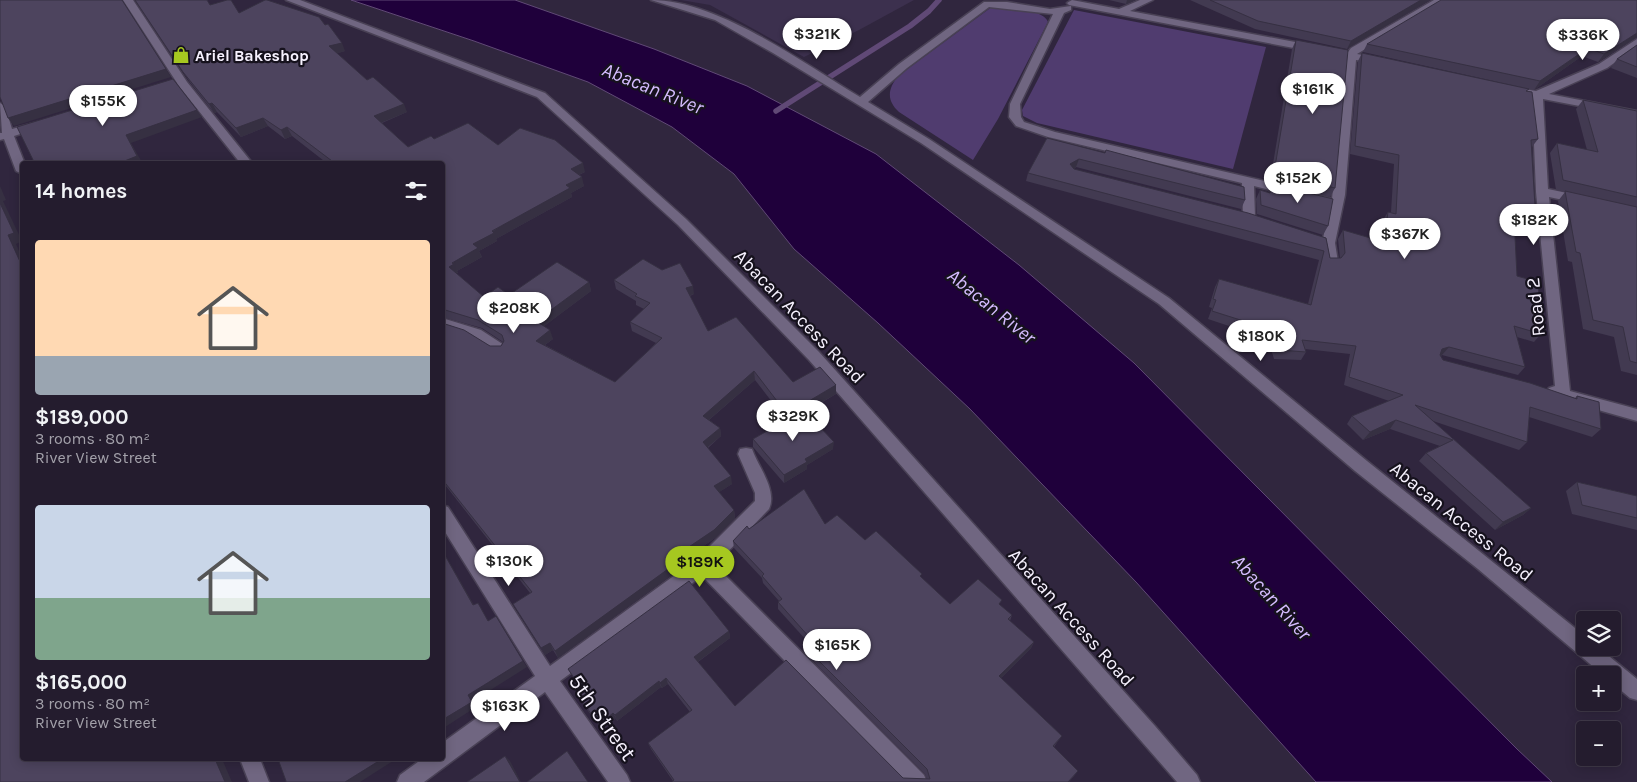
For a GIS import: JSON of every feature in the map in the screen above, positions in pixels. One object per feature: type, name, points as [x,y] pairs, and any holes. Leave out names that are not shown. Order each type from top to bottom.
[{"type":"street","points":[[128,0],[175,81],[244,161]]},
{"type":"street","name":"Abacan Access Road","points":[[291,0],[540,95],[682,222],[814,356],[1190,782]]},
{"type":"street","name":"Abacan Access Road","points":[[656,0],[718,18],[778,51],[924,141],[1102,258],[1164,302],[1637,691]]},
{"type":"street","points":[[1120,12],[1148,0]]},
{"type":"street","points":[[1331,262],[1324,242],[1338,204],[1351,55],[1359,48],[1441,0]]},
{"type":"street","points":[[861,102],[903,66],[986,4],[1000,1],[1060,10],[1068,7],[1072,1],[1120,12],[1388,63]]},
{"type":"street","points":[[1060,10],[1015,104],[1015,117],[1020,124],[1052,135],[1338,204]]},
{"type":"street","points":[[1537,95],[1603,66],[1637,42]]},
{"type":"street","points":[[1500,87],[1637,114]]},
{"type":"street","name":"Road 2","points":[[1537,95],[1542,192],[1563,394]]},
{"type":"street","points":[[0,106],[4,136],[20,167]]},
{"type":"street","points":[[4,136],[53,120]]},
{"type":"street","points":[[1248,181],[1248,217]]},
{"type":"street","points":[[1542,192],[1599,204]]},
{"type":"street","points":[[445,324],[476,334],[499,349]]},
{"type":"street","points":[[1535,387],[1637,415]]},
{"type":"street","points":[[445,754],[703,565],[763,504],[763,493],[746,454]]},
{"type":"street","name":"5th Street","points":[[445,517],[548,680],[620,782]]},
{"type":"street","points":[[703,565],[917,782]]},
{"type":"street","points":[[251,761],[259,782]]},
{"type":"street","points":[[407,782],[436,761]]},
{"type":"shaded area","points":[[681,0],[914,0],[804,57],[710,5]]},
{"type":"shaded area","points":[[993,6],[1032,11],[1040,14],[1048,22],[998,119],[973,160],[899,112],[890,99],[890,90],[898,76]]},
{"type":"shaded area","points":[[1074,10],[1266,47],[1233,169],[1037,123],[1023,116],[1022,110]]},
{"type":"water","name":"Abacan River","points":[[351,0],[515,0],[654,49],[747,86],[876,154],[1019,265],[1134,363],[1552,782],[1316,782],[1136,582],[970,409],[878,323],[794,249],[734,174],[672,127],[588,82]]},
{"type":"building","points":[[0,0],[122,0],[166,69],[8,118],[0,97]]},
{"type":"building","points":[[135,0],[207,0],[210,5],[231,0],[239,13],[267,0],[319,17],[325,25],[328,24],[342,43],[329,46],[367,80],[373,77],[404,104],[374,116],[408,147],[431,136],[434,139],[468,123],[498,145],[520,128],[555,140],[583,163],[571,169],[582,177],[566,185],[570,188],[492,231],[494,233],[473,244],[478,248],[452,263],[454,264],[449,267],[484,297],[498,287],[509,295],[557,262],[589,282],[536,321],[550,330],[536,341],[615,382],[662,338],[630,322],[650,303],[635,296],[637,294],[614,280],[643,259],[662,270],[680,263],[693,286],[686,288],[708,331],[736,317],[793,382],[820,367],[836,385],[787,414],[754,371],[703,416],[720,428],[703,442],[731,476],[714,486],[734,510],[714,530],[671,559],[675,564],[555,651],[550,643],[541,648],[513,604],[532,592],[445,483],[445,324],[464,330],[490,346],[501,346],[504,341],[502,335],[478,320],[445,310],[445,161],[332,161],[287,127],[281,130],[263,118],[236,128],[212,103],[209,104],[183,72]]},
{"type":"building","points":[[1210,0],[1421,0],[1351,41],[1258,21]]},
{"type":"building","points":[[1441,0],[1637,0],[1637,33],[1604,54],[1588,48],[1540,81],[1367,44]]},
{"type":"building","points":[[1296,40],[1348,50],[1335,188],[1274,173]]},
{"type":"building","points":[[1637,45],[1637,67],[1617,59]]},
{"type":"building","points":[[1362,53],[1529,89],[1526,91],[1532,92],[1538,139],[1531,140],[1536,223],[1514,217],[1517,276],[1538,282],[1541,334],[1514,326],[1525,367],[1449,347],[1442,349],[1440,355],[1443,360],[1530,383],[1577,399],[1577,396],[1599,402],[1601,429],[1530,407],[1527,442],[1415,405],[1531,508],[1503,522],[1426,453],[1453,440],[1396,420],[1370,432],[1352,416],[1403,395],[1349,377],[1356,346],[1302,340],[1306,352],[1279,350],[1272,330],[1212,311],[1216,300],[1213,299],[1219,279],[1311,305],[1324,251],[1028,173],[1047,138],[1105,153],[1106,150],[1244,187],[1245,200],[1079,159],[1070,164],[1074,169],[1248,213],[1326,238],[1330,258],[1341,258],[1345,253],[1343,230],[1384,242],[1388,212],[1396,214],[1399,155],[1355,146]]},
{"type":"building","points":[[173,79],[197,110],[126,135],[137,156],[124,161],[34,161],[17,127]]},
{"type":"building","points":[[1583,100],[1637,111],[1637,197],[1563,180],[1557,143],[1598,152]]},
{"type":"building","points":[[1272,184],[1333,199],[1328,226],[1261,205],[1260,190],[1270,193]]},
{"type":"building","points":[[1565,191],[1637,207],[1637,363],[1630,361],[1623,327],[1593,320],[1580,253],[1576,252]]},
{"type":"building","points":[[0,203],[14,233],[8,235],[20,262],[20,761],[216,761],[225,782],[0,782]]},
{"type":"building","points":[[804,410],[834,442],[805,459],[807,462],[784,475],[753,439]]},
{"type":"building","points":[[1577,482],[1637,496],[1637,518],[1582,505]]},
{"type":"building","points":[[804,489],[825,524],[837,515],[865,540],[876,531],[922,574],[920,576],[950,604],[978,579],[1002,600],[999,604],[1012,615],[1008,619],[1034,642],[999,676],[1062,736],[1053,746],[1078,771],[1068,782],[672,782],[674,780],[648,743],[692,710],[666,678],[660,683],[659,681],[615,715],[613,713],[599,725],[578,695],[583,691],[568,669],[689,581],[729,631],[694,657],[735,706],[786,660],[903,778],[930,779],[927,769],[803,645],[810,638],[778,602],[782,599],[762,576],[764,574],[733,541],[747,526],[749,529]]},
{"type":"building","points":[[445,555],[473,605],[478,603],[488,621],[496,616],[523,661],[468,695],[472,702],[445,718]]},
{"type":"building","points":[[567,751],[588,782],[527,782]]},
{"type":"building","points":[[505,756],[520,782],[467,782]]},
{"type":"building","points":[[279,761],[379,761],[345,782],[286,782]]},
{"type":"waterway","points":[[776,111],[910,26],[929,11],[939,0]]},
{"type":"place","name":"Ariel Bakeshop","points":[[181,55]]}]
